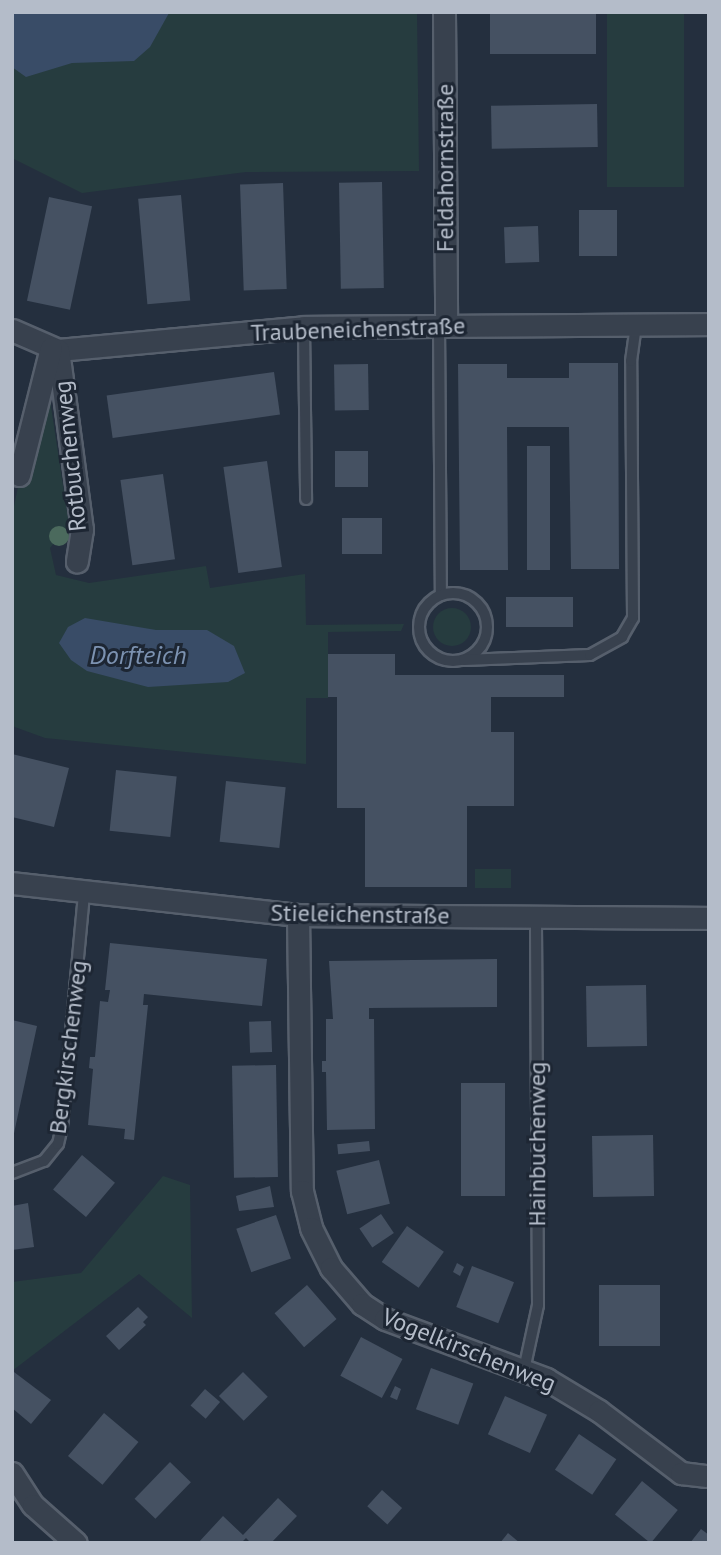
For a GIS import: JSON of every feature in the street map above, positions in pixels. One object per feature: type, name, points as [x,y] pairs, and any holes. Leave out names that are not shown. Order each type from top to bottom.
[{"type":"street","name":"Feldahornstraße","points":[[443,324],[444,12]]},
{"type":"street","name":"Traubeneichenstraße","points":[[55,349],[304,327],[709,324]]},
{"type":"street","points":[[12,330],[55,349]]},
{"type":"street","name":"Rotbuchenweg","points":[[19,475],[55,349]]},
{"type":"street","name":"Rotbuchenweg","points":[[55,349],[82,529],[77,562]]},
{"type":"street","name":"Stieleichenstraße","points":[[12,883],[84,894],[298,915],[709,918]]},
{"type":"street","name":"Vogelkirschenweg","points":[[298,915],[302,1191],[322,1251],[344,1284],[385,1319],[524,1370],[598,1411],[681,1473],[705,1476]]},
{"type":"street","points":[[12,1473],[33,1505],[76,1543]]},
{"type":"lane","points":[[440,595],[443,324]]},
{"type":"lane","points":[[464,660],[485,640],[483,611],[460,594],[440,595],[420,615],[422,643],[445,661],[590,655],[622,638],[633,618],[631,361],[636,325]]},
{"type":"lane","points":[[304,327],[306,499]]},
{"type":"lane","name":"Bergkirschenweg","points":[[12,1173],[44,1161],[58,1144],[62,1127],[84,894]]},
{"type":"lane","name":"Hainbuchenweg","points":[[524,1370],[538,1304],[536,916]]},
{"type":"green space","points":[[12,12],[417,12],[419,171],[246,172],[82,193],[12,158]]},
{"type":"green space","points":[[607,12],[684,12],[684,187],[607,187]]},
{"type":"green space","points":[[50,400],[69,525],[50,548],[56,575],[89,583],[206,566],[210,588],[305,574],[306,625],[404,624],[401,631],[328,632],[328,698],[306,698],[306,764],[45,738],[12,726],[12,515],[20,478],[31,480]]},
{"type":"green space","points":[[452,608],[466,613],[471,627],[466,641],[452,646],[438,641],[433,627],[438,613]]},
{"type":"green space","points":[[475,869],[511,869],[511,888],[475,888]]},
{"type":"green space","points":[[163,1176],[190,1185],[192,1318],[139,1274],[12,1371],[12,1282],[81,1273]]},
{"type":"water","points":[[12,12],[169,13],[150,47],[134,61],[72,63],[26,77],[12,67]]},
{"type":"water","name":"Dorfteich","points":[[85,618],[156,630],[207,630],[234,646],[245,673],[228,682],[148,687],[87,671],[71,660],[59,643],[68,627]]},
{"type":"building","points":[[490,12],[596,12],[596,54],[490,54]]},
{"type":"building","points":[[597,104],[598,147],[492,149],[491,106]]},
{"type":"building","points":[[382,182],[384,288],[341,289],[339,183]]},
{"type":"building","points":[[283,183],[287,289],[244,290],[240,185]]},
{"type":"building","points":[[181,195],[190,301],[147,304],[138,199]]},
{"type":"building","points":[[49,197],[92,206],[70,310],[27,301]]},
{"type":"building","points":[[579,210],[617,210],[617,256],[579,256]]},
{"type":"building","points":[[538,226],[539,262],[505,263],[504,227]]},
{"type":"building","points":[[569,363],[618,363],[619,569],[571,569],[569,427],[507,427],[508,570],[460,570],[458,364],[507,364],[507,378],[569,378]]},
{"type":"building","points":[[368,364],[369,410],[335,411],[334,365]]},
{"type":"building","points":[[274,372],[280,415],[113,438],[107,396]]},
{"type":"building","points":[[527,446],[550,446],[550,570],[527,570]]},
{"type":"building","points":[[335,451],[368,451],[368,487],[335,487]]},
{"type":"building","points":[[267,461],[282,567],[238,573],[223,467]]},
{"type":"building","points":[[163,474],[175,559],[132,565],[120,480]]},
{"type":"building","points":[[342,518],[382,518],[382,554],[342,554]]},
{"type":"building","points":[[506,597],[573,597],[573,627],[506,627]]},
{"type":"building","points":[[328,654],[395,654],[395,675],[564,675],[564,697],[491,697],[491,732],[514,732],[514,806],[467,806],[467,887],[365,887],[365,808],[337,808],[337,697],[328,697]]},
{"type":"building","points":[[12,754],[69,768],[54,827],[12,817]]},
{"type":"building","points":[[116,770],[177,776],[170,837],[110,831]]},
{"type":"building","points":[[226,781],[286,787],[279,848],[220,842]]},
{"type":"building","points":[[110,943],[267,959],[262,1006],[144,994],[143,1005],[148,1005],[134,1140],[124,1139],[125,1129],[88,1125],[93,1069],[89,1068],[90,1057],[95,1057],[100,1001],[108,1002],[110,990],[105,990]]},
{"type":"building","points":[[497,959],[497,1007],[369,1008],[369,1019],[374,1019],[375,1129],[327,1130],[326,1072],[322,1072],[322,1061],[326,1061],[326,1019],[333,1019],[329,961]]},
{"type":"building","points":[[646,985],[647,1046],[587,1047],[586,986]]},
{"type":"building","points":[[12,1020],[37,1026],[13,1138],[12,1137]]},
{"type":"building","points":[[271,1021],[272,1052],[250,1053],[249,1022]]},
{"type":"building","points":[[276,1065],[278,1177],[234,1178],[232,1066]]},
{"type":"building","points":[[461,1083],[505,1083],[505,1196],[461,1196]]},
{"type":"building","points":[[653,1135],[654,1196],[593,1197],[592,1136]]},
{"type":"building","points":[[369,1141],[370,1151],[338,1154],[337,1144]]},
{"type":"building","points":[[82,1155],[115,1183],[86,1217],[53,1189]]},
{"type":"building","points":[[379,1160],[390,1204],[347,1214],[336,1171]]},
{"type":"building","points":[[270,1186],[274,1207],[239,1211],[236,1196]]},
{"type":"building","points":[[28,1203],[34,1247],[12,1250],[12,1206]]},
{"type":"building","points":[[381,1214],[394,1233],[372,1248],[359,1229]]},
{"type":"building","points":[[276,1215],[291,1258],[251,1272],[236,1229]]},
{"type":"building","points":[[407,1226],[444,1252],[419,1288],[382,1262]]},
{"type":"building","points":[[457,1263],[464,1267],[460,1276],[453,1272]]},
{"type":"building","points":[[472,1266],[514,1282],[498,1323],[456,1307]]},
{"type":"building","points":[[307,1285],[337,1319],[304,1347],[275,1313]]},
{"type":"building","points":[[599,1285],[660,1285],[660,1346],[599,1346]]},
{"type":"building","points":[[138,1307],[148,1317],[143,1322],[146,1325],[119,1350],[106,1336]]},
{"type":"building","points":[[361,1337],[402,1359],[382,1398],[340,1376]]},
{"type":"building","points":[[431,1368],[473,1383],[458,1425],[416,1409]]},
{"type":"building","points":[[14,1372],[51,1400],[31,1424],[12,1408]]},
{"type":"building","points":[[243,1372],[268,1397],[244,1421],[219,1396]]},
{"type":"building","points":[[395,1386],[401,1389],[397,1400],[390,1397]]},
{"type":"building","points":[[205,1389],[220,1402],[206,1419],[191,1406]]},
{"type":"building","points":[[505,1396],[547,1415],[530,1453],[488,1434]]},
{"type":"building","points":[[104,1413],[138,1442],[102,1485],[68,1456]]},
{"type":"building","points":[[579,1434],[616,1459],[592,1495],[555,1470]]},
{"type":"building","points":[[170,1462],[191,1482],[155,1519],[135,1499]]},
{"type":"building","points":[[642,1481],[678,1510],[651,1543],[615,1514]]},
{"type":"building","points":[[382,1490],[402,1508],[387,1524],[367,1506]]},
{"type":"building","points":[[278,1498],[297,1516],[271,1543],[251,1543],[246,1538],[241,1543],[198,1543],[223,1516],[243,1535]]},
{"type":"building","points":[[701,1529],[709,1535],[709,1543],[690,1543]]},
{"type":"building","points":[[508,1533],[520,1543],[500,1543]]}]
